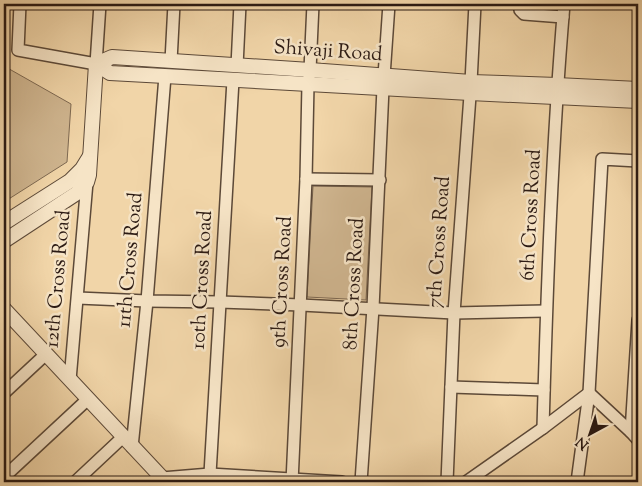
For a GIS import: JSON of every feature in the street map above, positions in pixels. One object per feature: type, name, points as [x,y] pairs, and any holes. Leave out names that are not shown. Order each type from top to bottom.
[{"type":"street","name":"Shivaji Road","points":[[20,4],[18,50],[96,64],[112,58],[170,61],[236,66],[309,77],[470,88],[557,91],[638,89]]},
{"type":"street","name":"12th Cross Road","points":[[70,380],[89,175],[100,4]]},
{"type":"street","points":[[170,61],[174,4]]},
{"type":"street","points":[[236,66],[240,4]]},
{"type":"street","name":"9th Cross Road","points":[[292,480],[313,4]]},
{"type":"street","name":"8th Cross Road","points":[[361,482],[373,308],[389,4]]},
{"type":"street","name":"7th Cross Road","points":[[447,482],[454,313],[476,4]]},
{"type":"street","points":[[521,4],[520,10],[524,14],[563,16]]},
{"type":"street","name":"6th Cross Road","points":[[543,428],[546,311],[557,91],[564,4]]},
{"type":"street","points":[[96,64],[110,73],[233,80],[309,77]]},
{"type":"street","name":"11th Cross Road","points":[[128,442],[147,301],[165,76]]},
{"type":"street","name":"10th Cross Road","points":[[209,478],[233,80]]},
{"type":"street","points":[[557,91],[638,101]]},
{"type":"street","points":[[4,223],[70,181],[82,169],[90,156]]},
{"type":"street","points":[[577,482],[589,393],[602,159],[638,161]]},
{"type":"street","points":[[306,179],[380,180]]},
{"type":"street","name":"12th Cross Road","points":[[4,242],[77,193],[87,182]]},
{"type":"street","points":[[78,298],[301,305],[454,313],[546,311]]},
{"type":"street","points":[[4,309],[162,481],[209,478],[342,482]]},
{"type":"street","points":[[635,436],[638,320]]},
{"type":"street","points":[[4,393],[46,354]]},
{"type":"street","points":[[451,387],[544,390]]},
{"type":"street","points":[[466,482],[589,393]]},
{"type":"street","points":[[589,393],[635,436]]},
{"type":"street","points":[[4,477],[88,399]]},
{"type":"street","points":[[75,482],[128,442]]},
{"type":"shaded area","points":[[4,66],[71,104],[67,162],[4,202]]},
{"type":"shaded area","points":[[313,186],[372,187],[366,300],[307,297]]}]
